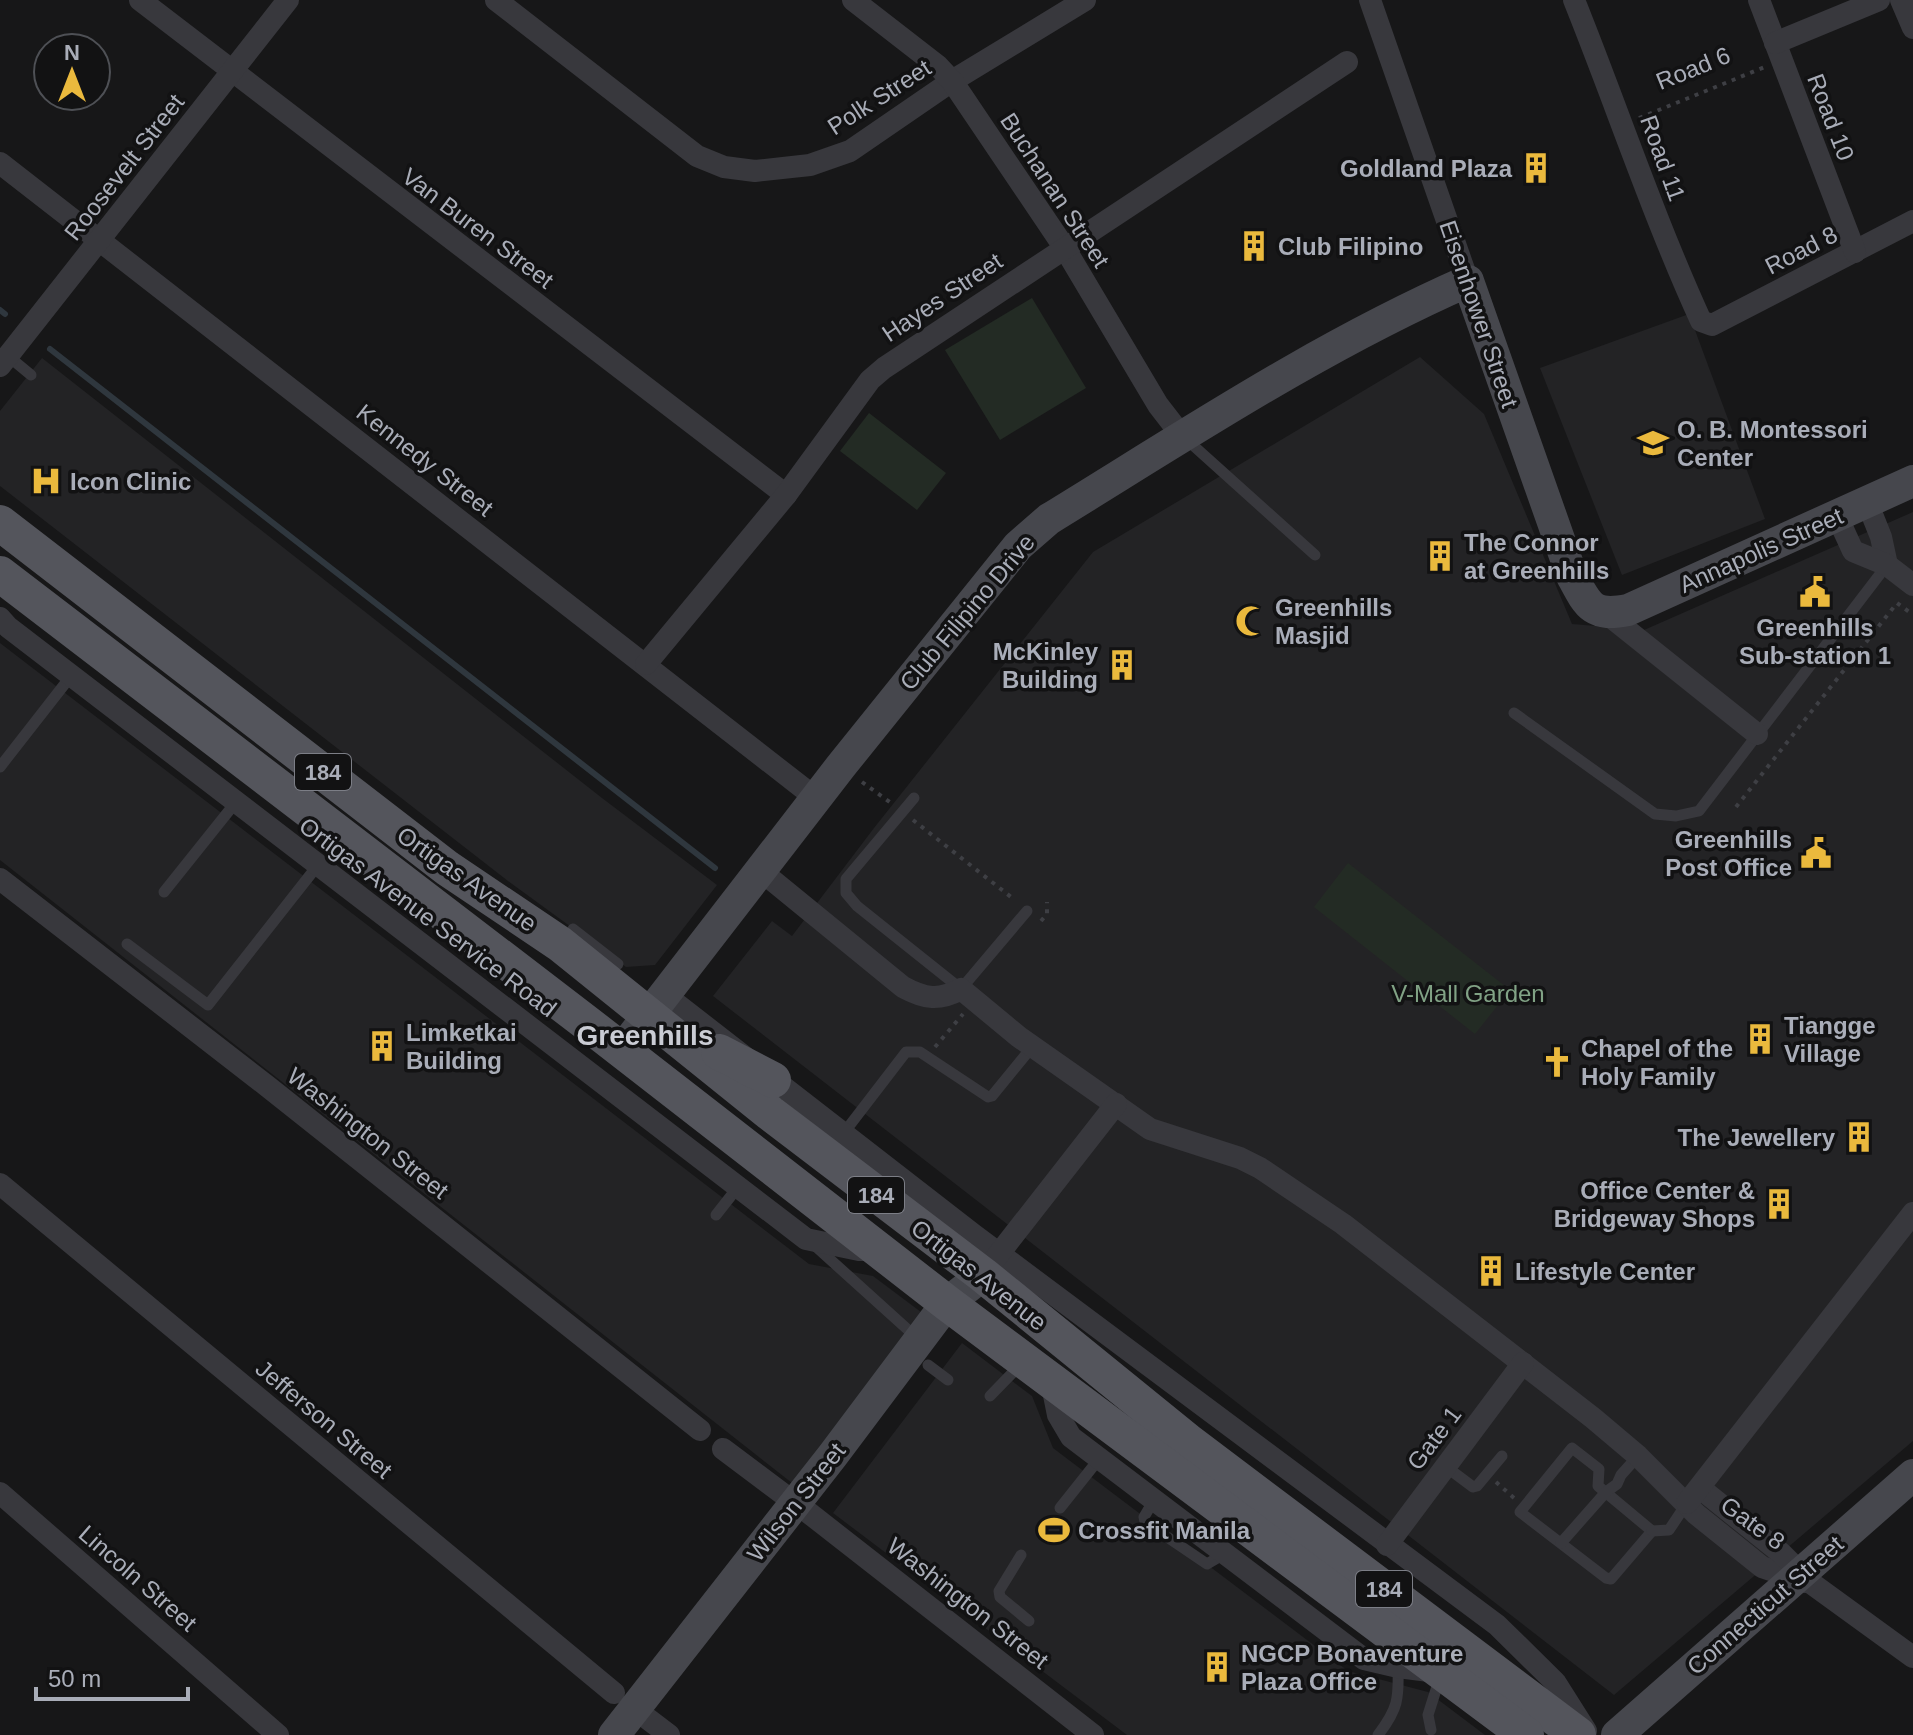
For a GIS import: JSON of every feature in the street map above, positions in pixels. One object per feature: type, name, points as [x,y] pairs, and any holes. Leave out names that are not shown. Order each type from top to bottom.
[{"type":"main road","name":"Ortigas Avenue","points":[[0,523],[447,868],[657,1006],[686,1046],[914,1225],[991,1264],[1190,1443],[1578,1735]]},
{"type":"main road","name":"Ortigas Avenue","points":[[0,574],[955,1309],[1526,1735]]},
{"type":"main road","points":[[686,1046],[710,1047],[773,1080]]},
{"type":"street","name":"Van Buren Street","points":[[140,0],[786,495]]},
{"type":"street","name":"Roosevelt Street","points":[[5,354],[100,241],[288,0]]},
{"type":"street","name":"Polk Street","points":[[496,0],[697,156],[724,167],[755,171],[810,165],[850,151],[952,81],[1085,0]]},
{"type":"street","name":"Buchanan Street","points":[[853,0],[938,66],[952,81],[1064,247],[1158,405],[1182,436]]},
{"type":"street","name":"Eisenhower Street","points":[[1370,0],[1572,576],[1591,607],[1607,614]]},
{"type":"street","name":"Road 11","points":[[1574,0],[1671,256],[1701,321],[1712,325]]},
{"type":"street","name":"Road 10","points":[[1759,0],[1855,252]]},
{"type":"street","points":[[1779,52],[1879,0]]},
{"type":"street","points":[[1901,0],[1913,28]]},
{"type":"street","name":"Hayes Street","points":[[646,664],[786,495],[870,380],[1064,247],[1347,62]]},
{"type":"street","name":"Kennedy Street","points":[[0,163],[817,799]]},
{"type":"street","name":"Road 8","points":[[1712,325],[1913,221]]},
{"type":"street","name":"Club Filipino Drive","points":[[621,1051],[1018,546],[1049,519],[1279,376],[1410,306],[1468,281]]},
{"type":"street","name":"Annapolis Street","points":[[1607,614],[1628,610],[1913,481]]},
{"type":"street","points":[[1867,502],[1881,537],[1887,565]]},
{"type":"street","points":[[1837,516],[1853,551],[1887,565],[1913,585]]},
{"type":"street","points":[[1639,605],[1637,624],[1657,654]]},
{"type":"street","points":[[1607,614],[1757,734]]},
{"type":"street","name":"Ortigas Avenue Service Road","points":[[0,618],[71,676],[806,1239],[859,1250],[880,1250]]},
{"type":"street","points":[[761,871],[903,987],[929,999],[944,998],[961,989]]},
{"type":"street","name":"Washington Street","points":[[0,879],[267,1086],[700,1430]]},
{"type":"street","name":"Gate 8","points":[[961,989],[1032,1047],[1150,1129],[1240,1158],[1343,1224],[1638,1456],[1913,1657]]},
{"type":"street","points":[[657,1006],[773,1080],[843,1134],[991,1264],[1497,1625],[1555,1682],[1589,1735]]},
{"type":"street","points":[[991,1264],[1116,1104]]},
{"type":"street","name":"Jefferson Street","points":[[0,1184],[614,1693]]},
{"type":"street","points":[[1693,1495],[1913,1213]]},
{"type":"street","name":"Wilson Street","points":[[651,1730],[802,1508],[833,1483],[932,1362],[955,1309],[991,1264]]},
{"type":"street","name":"Wilson Street","points":[[614,1735],[802,1508],[932,1362]]},
{"type":"street","name":"Gate 1","points":[[1387,1545],[1523,1363]]},
{"type":"street","points":[[1037,1370],[1071,1437],[1364,1659],[1442,1672]]},
{"type":"street","name":"Washington Street","points":[[723,1449],[1093,1735]]},
{"type":"street","name":"Connecticut Street","points":[[1617,1735],[1802,1578],[1913,1475]]},
{"type":"street","name":"Lincoln Street","points":[[0,1493],[278,1735]]},
{"type":"lane","points":[[5,354],[31,375]]},
{"type":"lane","points":[[1182,436],[1315,555]]},
{"type":"lane","points":[[1514,713],[1655,814],[1676,816],[1699,811],[1887,565]]},
{"type":"lane","points":[[0,767],[71,676]]},
{"type":"lane","points":[[914,798],[846,879],[846,893],[857,906],[961,989],[1027,911]]},
{"type":"lane","points":[[164,892],[236,802]]},
{"type":"lane","points":[[127,944],[208,1005],[318,865]]},
{"type":"lane","points":[[573,929],[618,964]]},
{"type":"lane","points":[[843,1134],[906,1052],[920,1052],[988,1097],[1032,1047]]},
{"type":"lane","points":[[716,1215],[738,1187]]},
{"type":"lane","points":[[806,1239],[932,1362]]},
{"type":"lane","points":[[990,1396],[1037,1370]]},
{"type":"lane","points":[[1652,1531],[1609,1580],[1520,1512],[1570,1449],[1575,1449],[1599,1469],[1596,1483],[1652,1531],[1669,1530],[1693,1495]]},
{"type":"lane","points":[[1445,1466],[1470,1486],[1477,1486],[1502,1456]]},
{"type":"lane","points":[[1561,1543],[1613,1480],[1638,1456]]},
{"type":"lane","points":[[1060,1508],[1099,1459]]},
{"type":"lane","points":[[1021,1555],[999,1591],[1000,1597],[1029,1621]]},
{"type":"lane","points":[[1378,1735],[1392,1717],[1399,1700],[1398,1667]]},
{"type":"lane","points":[[1431,1730],[1428,1715],[1442,1672]]},
{"type":"path","name":"Road 6","points":[[1623,124],[1779,52]]},
{"type":"path","points":[[1736,807],[1897,603],[1912,614]]},
{"type":"path","points":[[989,880],[1011,897]]},
{"type":"shaded area","name":"O. B. Montessori Center","points":[[1689,314],[1765,519],[1622,575],[1540,368]]},
{"type":"shaded area","points":[[1420,357],[1484,414],[1572,624],[1644,630],[1913,512],[1913,1441],[1614,1695],[713,996],[772,921],[792,936],[1093,552]]},
{"type":"shaded area","points":[[42,358],[717,885],[655,965],[626,967],[508,881],[0,486],[0,411]]},
{"type":"shaded area","points":[[0,643],[809,1264],[873,1276],[925,1315],[792,1483],[0,860]]},
{"type":"shaded area","points":[[962,1343],[1032,1396],[1053,1448],[1348,1671],[1428,1692],[1485,1735],[1127,1735],[833,1513]]},
{"type":"green space","points":[[1032,298],[1086,388],[1000,440],[945,350]]},
{"type":"green space","points":[[869,413],[946,473],[917,510],[840,451]]},
{"type":"green space","name":"V-Mall Garden","points":[[1348,863],[1510,990],[1475,1034],[1314,907]]},
{"type":"waterway","points":[[0,310],[5,314]]},
{"type":"waterway","points":[[50,349],[715,868]]},
{"type":"place","name":"Goldland Plaza","points":[[1536,168]]},
{"type":"place","name":"Club Filipino","points":[[1254,246]]},
{"type":"place","name":"O. B. Montessori Center","points":[[1653,443]]},
{"type":"place","name":"Icon Clinic","points":[[46,481]]},
{"type":"place","name":"The Connor at Greenhills","points":[[1440,556]]},
{"type":"place","name":"Greenhills Sub-station 1","points":[[1815,592]]},
{"type":"place","name":"Greenhills Masjid","points":[[1251,621]]},
{"type":"place","name":"McKinley Building","points":[[1122,665]]},
{"type":"place","name":"Greenhills Post Office","points":[[1816,853]]},
{"type":"place","name":"Tiangge Village","points":[[1760,1039]]},
{"type":"place","name":"Limketkai Building","points":[[382,1046]]},
{"type":"place","name":"Chapel of the Holy Family","points":[[1557,1062]]},
{"type":"place","name":"The Jewellery","points":[[1859,1137]]},
{"type":"place","name":"Office Center & Bridgeway Shops","points":[[1779,1204]]},
{"type":"place","name":"Lifestyle Center","points":[[1491,1271]]},
{"type":"place","name":"Crossfit Manila","points":[[1054,1530]]},
{"type":"place","name":"NGCP Bonaventure Plaza Office","points":[[1217,1667]]},
{"type":"district","name":"Greenhills","points":[[645,1035]]}]
